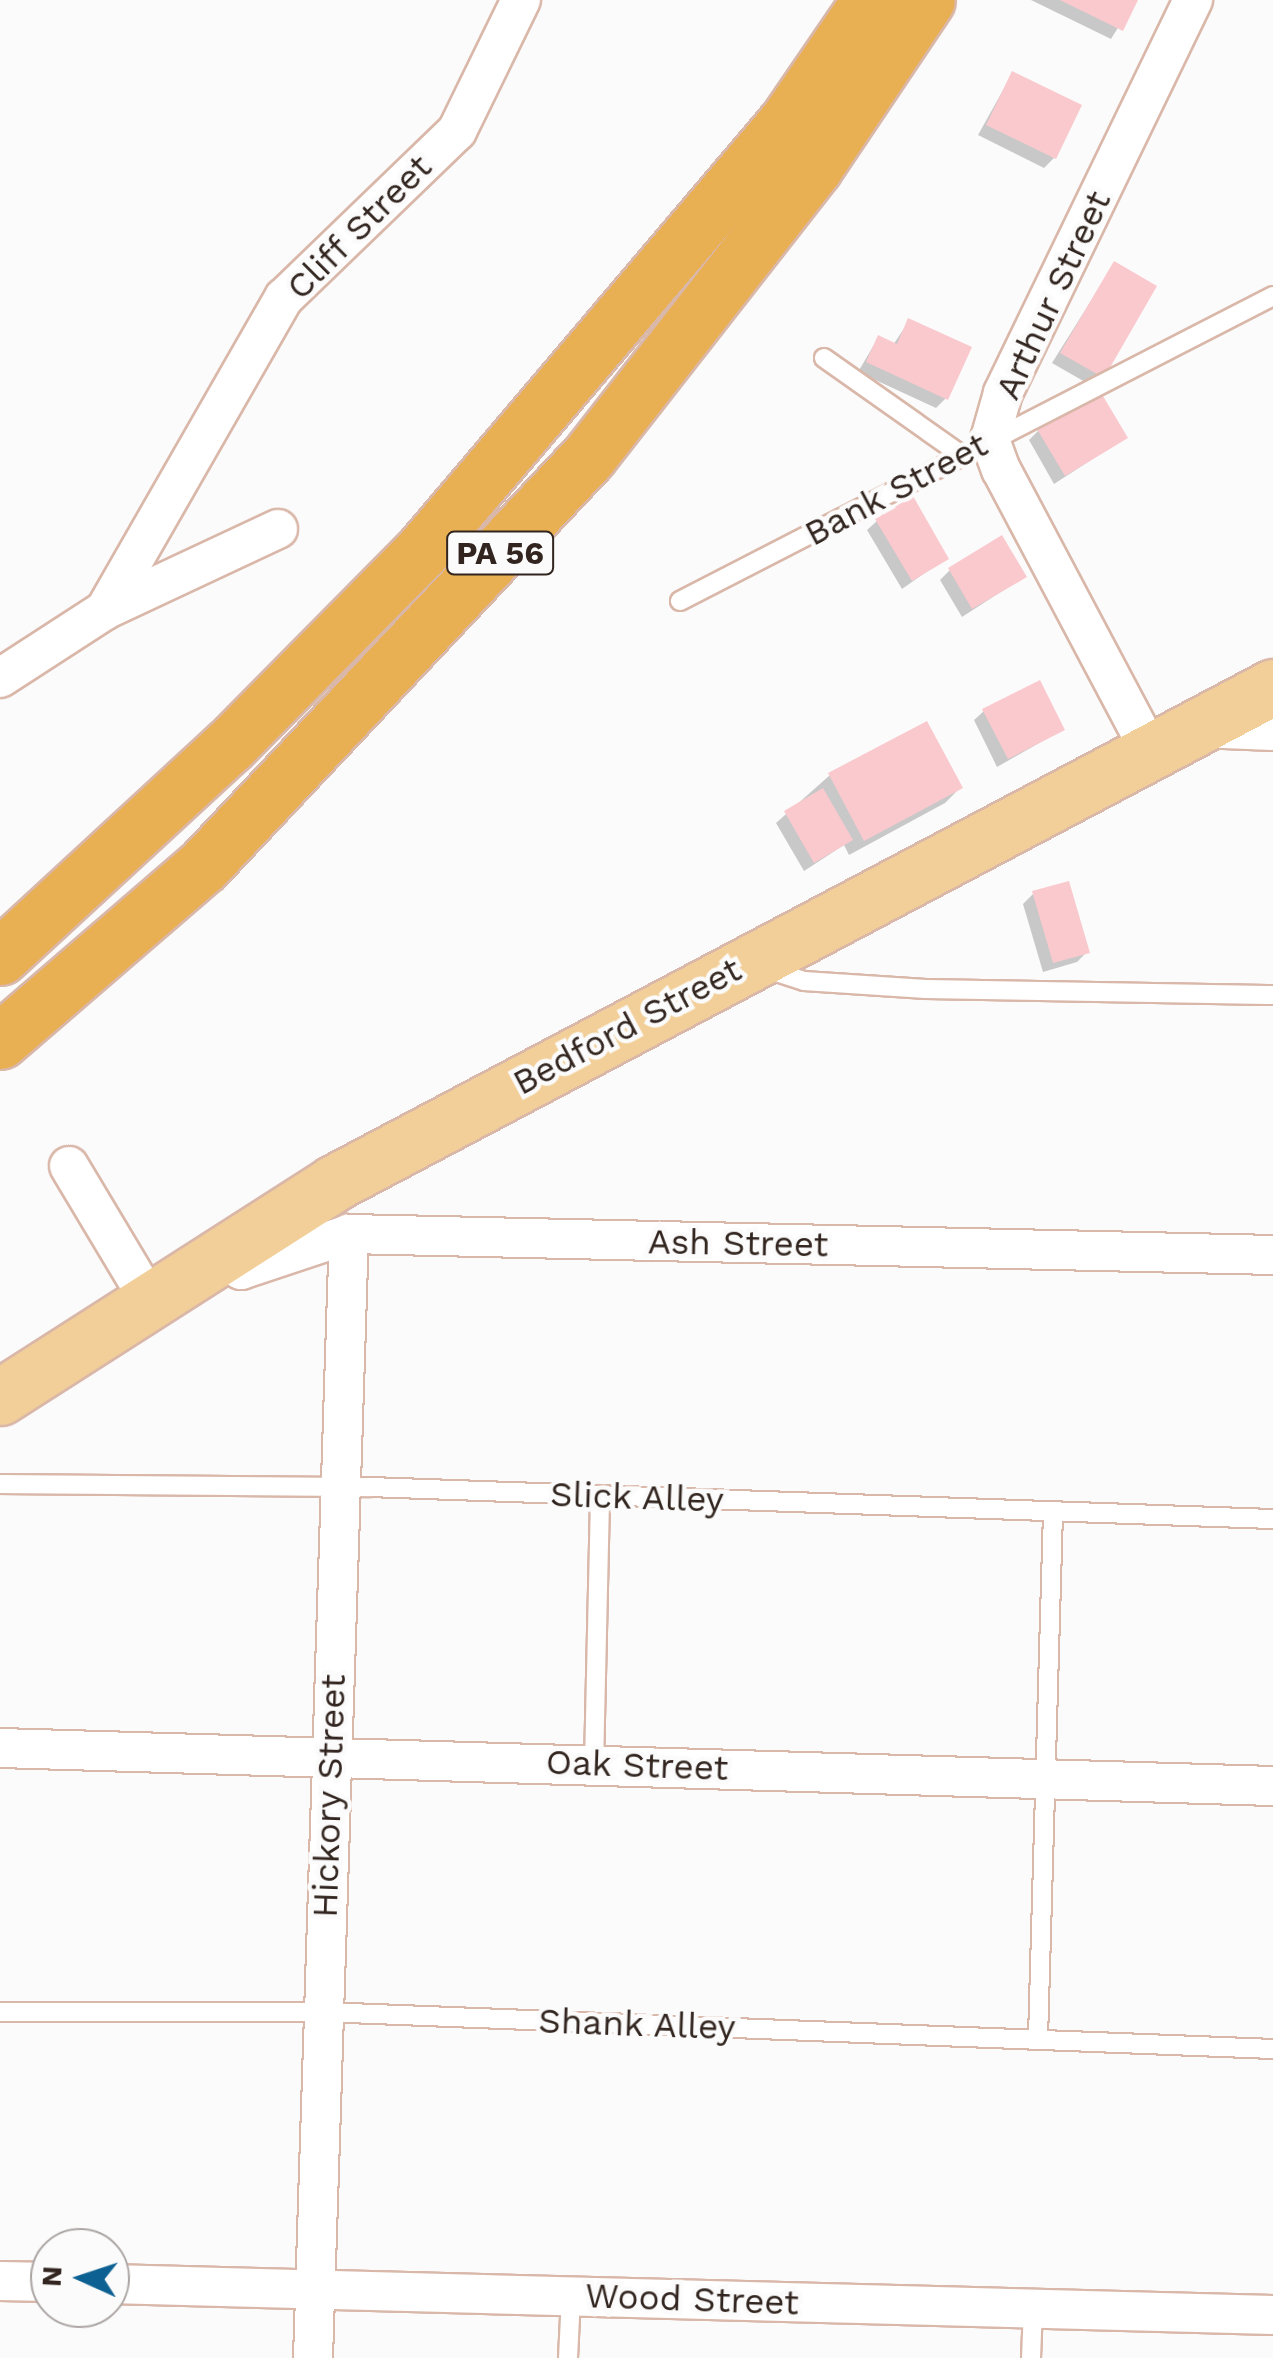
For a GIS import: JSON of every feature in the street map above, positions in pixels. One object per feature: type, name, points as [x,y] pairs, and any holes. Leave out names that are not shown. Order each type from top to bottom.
[{"type":"highway","name":"PA 56","points":[[0,957],[230,745],[422,551],[787,122],[870,0]]},
{"type":"highway","name":"PA 56","points":[[0,1041],[204,865],[589,456],[814,168],[928,0]]},
{"type":"main road","name":"Bedford Street","points":[[0,1397],[213,1255],[748,962],[1273,688]]},
{"type":"street","name":"Cliff Street","points":[[105,610],[284,298],[457,131],[521,0]]},
{"type":"street","name":"Arthur Street","points":[[1171,739],[1000,470],[977,447],[1193,0]]},
{"type":"street","points":[[0,678],[105,610],[278,529]]},
{"type":"street","points":[[1171,739],[1273,731]]},
{"type":"street","points":[[68,1166],[148,1298]]},
{"type":"street","name":"Ash Street","points":[[213,1255],[241,1270],[349,1234],[1273,1255]]},
{"type":"street","name":"Hickory Street","points":[[313,2358],[349,1234]]},
{"type":"street","name":"Oak Street","points":[[0,1748],[1273,1786]]},
{"type":"street","points":[[0,2281],[30,2282]]},
{"type":"street","name":"Wood Street","points":[[130,2284],[1273,2315]]},
{"type":"lane","name":"Bank Street","points":[[680,601],[1273,296]]},
{"type":"lane","points":[[824,358],[977,447]]},
{"type":"lane","points":[[748,962],[804,981],[926,990],[1273,995]]},
{"type":"lane","name":"Slick Alley","points":[[0,1484],[338,1486],[1273,1519]]},
{"type":"lane","points":[[594,1764],[600,1495]]},
{"type":"lane","points":[[1038,2040],[1053,1512]]},
{"type":"lane","name":"Shank Alley","points":[[0,2012],[322,2012],[1273,2049]]},
{"type":"lane","points":[[568,2358],[571,2296]]},
{"type":"lane","points":[[1030,2358],[1033,2309]]},
{"type":"building","points":[[1060,0],[1138,0],[1123,31]]},
{"type":"building","points":[[1012,71],[1082,105],[1056,159],[986,125]]},
{"type":"building","points":[[1114,261],[1157,286],[1104,378],[1060,353]]},
{"type":"building","points":[[908,318],[972,347],[948,400],[866,362],[878,335],[897,344]]},
{"type":"building","points":[[1100,391],[1128,438],[1065,476],[1037,429]]},
{"type":"building","points":[[913,496],[949,559],[912,581],[875,519]]},
{"type":"building","points":[[1002,535],[1027,577],[972,609],[948,568]]},
{"type":"building","points":[[1040,680],[1065,730],[1008,759],[982,709]]},
{"type":"building","points":[[927,721],[963,788],[864,841],[828,773]]},
{"type":"building","points":[[823,788],[853,840],[814,863],[784,811]]},
{"type":"building","points":[[1069,881],[1090,953],[1053,963],[1032,891]]}]
